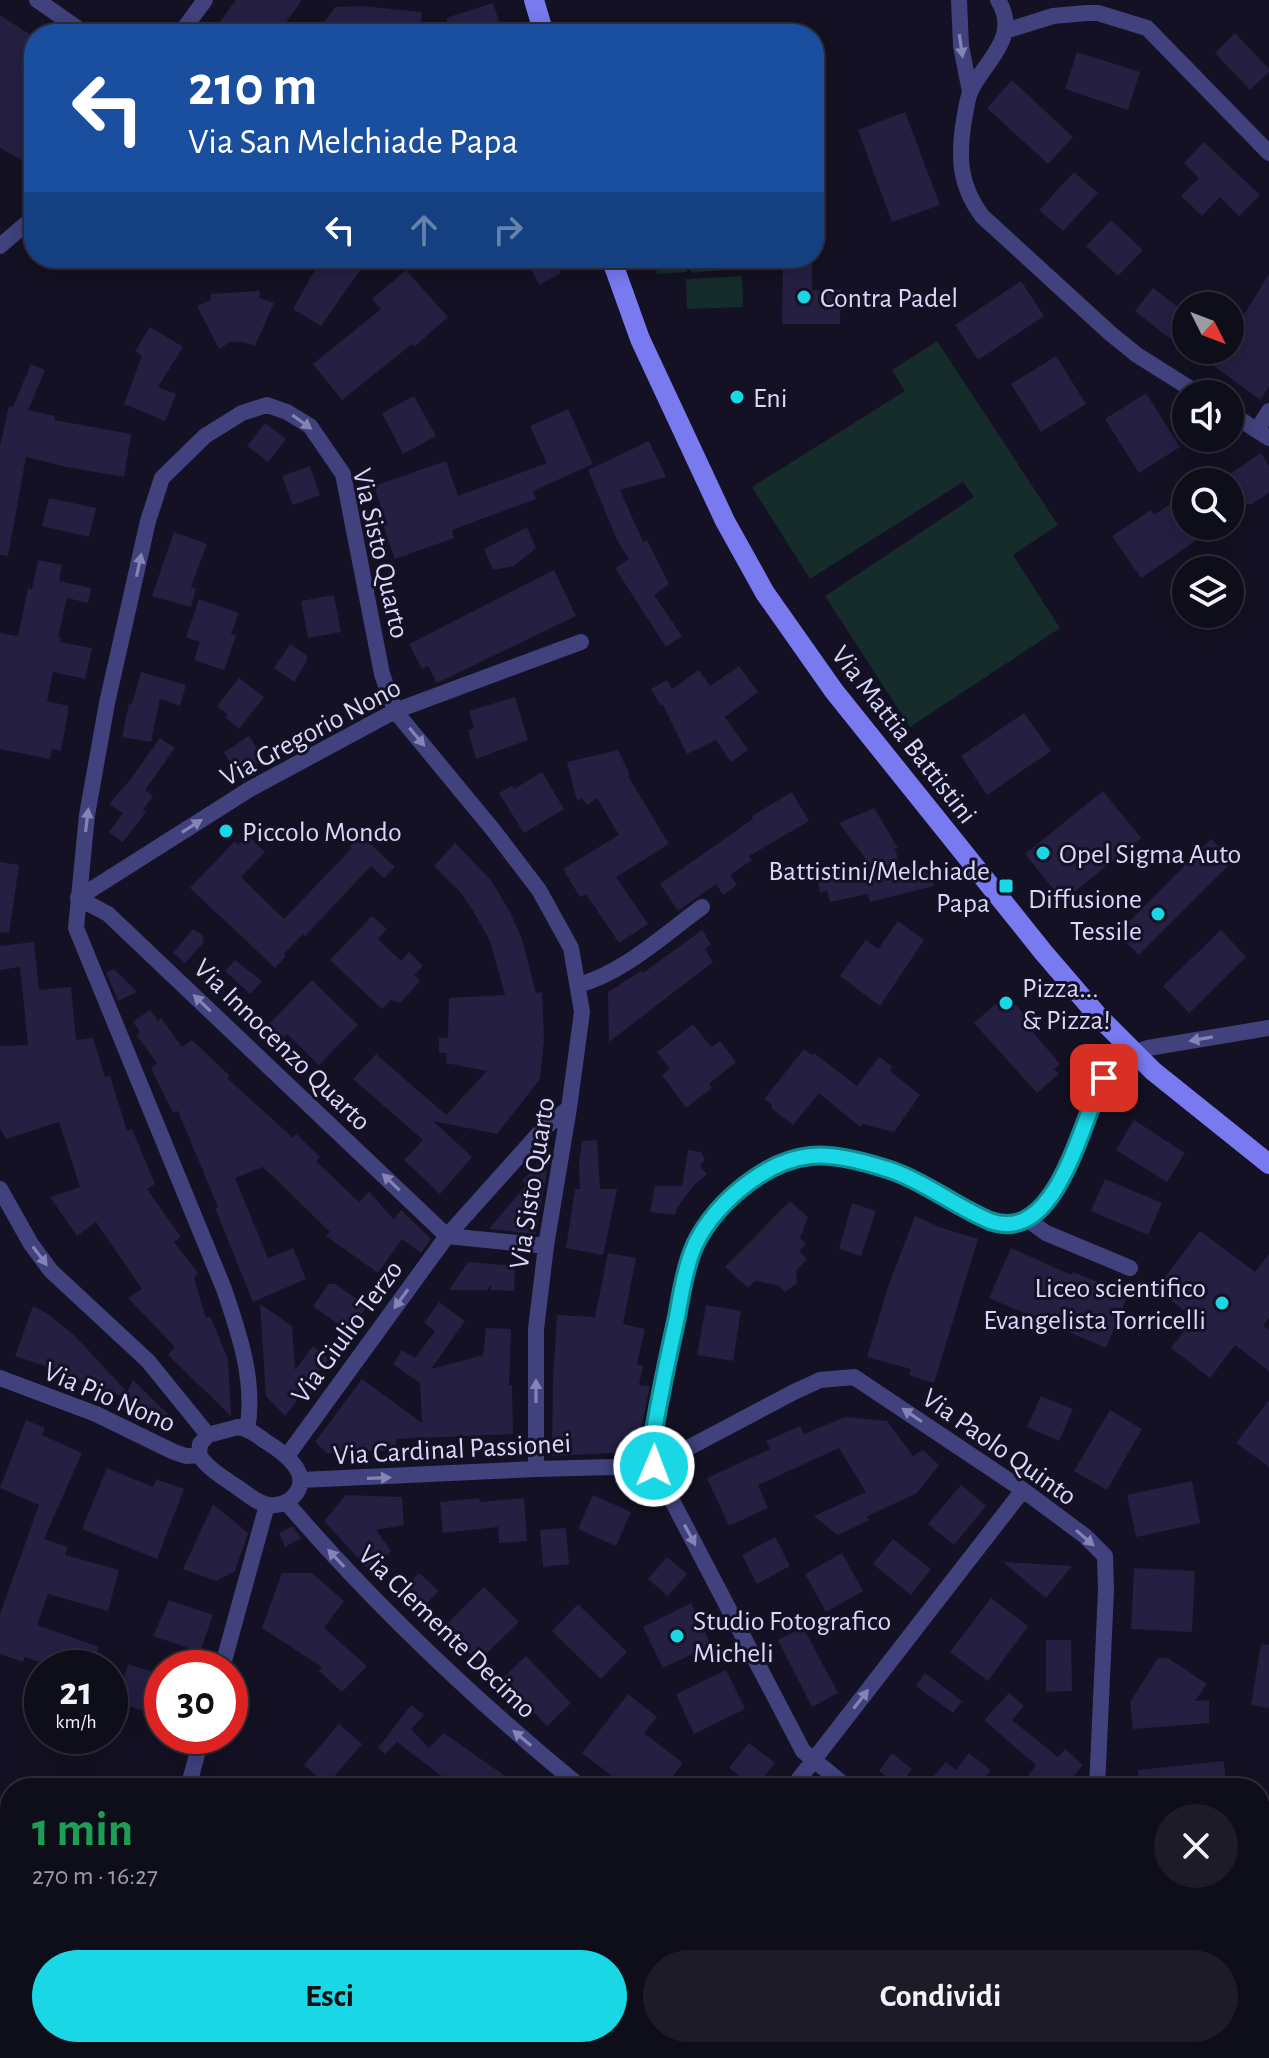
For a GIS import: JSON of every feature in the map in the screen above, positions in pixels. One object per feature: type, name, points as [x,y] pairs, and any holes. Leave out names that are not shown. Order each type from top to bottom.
[{"type":"main road","points":[[534,0],[541,24]]},
{"type":"main road","name":"Via Mattia Battistini","points":[[615,268],[640,339],[698,467],[736,543],[778,613],[886,759],[1072,987],[1133,1052],[1208,1117],[1269,1164]]},
{"type":"street","points":[[37,0],[72,24]]},
{"type":"street","points":[[187,24],[205,0]]},
{"type":"street","points":[[959,0],[961,46],[970,92],[960,149],[961,172],[972,201],[982,216],[1118,340],[1178,380]]},
{"type":"street","points":[[970,92],[996,56],[1005,31],[998,0]]},
{"type":"street","points":[[1005,31],[1086,7],[1147,28],[1269,153]]},
{"type":"street","points":[[0,246],[24,226]]},
{"type":"street","name":"Via Sisto Quarto","points":[[247,1430],[249,1407],[242,1341],[224,1289],[76,928],[87,815],[107,703],[148,521],[162,478],[205,436],[242,413],[267,405],[287,412],[310,426],[343,474],[382,674],[395,711],[539,890],[571,948],[582,1012],[536,1329],[536,1469]]},
{"type":"street","points":[[1244,422],[1263,434],[1269,411]]},
{"type":"street","name":"Via Gregorio Nono","points":[[78,898],[250,789],[395,711],[581,642]]},
{"type":"street","name":"Via Innocenzo Quarto","points":[[78,898],[108,914],[447,1236]]},
{"type":"street","points":[[578,985],[597,980],[614,970],[702,907]]},
{"type":"street","points":[[835,1778],[803,1751],[654,1466],[651,1452],[653,1436],[692,1252],[698,1240],[722,1206],[758,1177],[798,1158],[830,1157],[894,1171],[999,1224],[1017,1224],[1028,1220],[1041,1210],[1057,1185],[1104,1078],[1133,1052],[1269,1028]]},
{"type":"street","name":"Via Giulio Terzo","points":[[287,1456],[447,1236],[543,1129],[569,1108]]},
{"type":"street","points":[[0,1189],[45,1263],[77,1297],[148,1361],[208,1435]]},
{"type":"street","points":[[1028,1220],[1046,1233],[1130,1268]]},
{"type":"street","points":[[447,1236],[546,1246]]},
{"type":"street","name":"Via Paolo Quinto","points":[[654,1466],[820,1380],[854,1377],[1023,1490],[1085,1536],[1105,1556],[1097,1778]]},
{"type":"street","name":"Via Pio Nono","points":[[0,1378],[89,1411],[174,1452],[186,1456],[199,1455]]},
{"type":"street","points":[[230,1428],[247,1430],[287,1456],[297,1468],[301,1480],[296,1494],[286,1502],[267,1505],[210,1467],[199,1455],[200,1444],[208,1435],[230,1428]]},
{"type":"street","name":"Via Cardinal Passionei","points":[[301,1480],[654,1466]]},
{"type":"street","points":[[800,1778],[1023,1490]]},
{"type":"street","name":"Via Clemente Decimo","points":[[286,1502],[378,1603],[448,1673],[570,1778]]},
{"type":"street","points":[[227,1650],[267,1505]]},
{"type":"street","points":[[191,1778],[197,1754]]},
{"type":"green space","points":[[657,268],[687,268],[687,272],[657,274]]},
{"type":"green space","points":[[691,268],[722,268],[722,270],[691,273]]},
{"type":"green space","points":[[742,276],[743,307],[687,309],[686,279]]},
{"type":"green space","points":[[937,341],[1058,525],[1013,555],[1060,628],[910,727],[825,596],[974,497],[963,482],[810,579],[752,487],[905,391],[892,370]]},
{"type":"building","points":[[236,0],[302,0],[285,24],[218,24]]},
{"type":"building","points":[[493,3],[500,24],[448,24],[446,18]]},
{"type":"building","points":[[362,6],[422,12],[421,24],[322,24],[335,7]]},
{"type":"building","points":[[0,15],[24,31],[24,161],[0,148]]},
{"type":"building","points":[[1235,33],[1269,69],[1250,90],[1215,53]]},
{"type":"building","points":[[1077,52],[1140,72],[1128,110],[1065,89]]},
{"type":"building","points":[[1012,80],[1073,137],[1048,164],[987,108]]},
{"type":"building","points":[[905,112],[940,205],[892,222],[858,130]]},
{"type":"building","points":[[1204,142],[1260,195],[1239,216],[1220,197],[1202,216],[1181,196],[1199,178],[1184,163]]},
{"type":"building","points":[[1074,172],[1098,193],[1063,231],[1039,210]]},
{"type":"building","points":[[1111,220],[1143,250],[1118,276],[1086,246]]},
{"type":"building","points":[[316,268],[361,269],[321,326],[293,309]]},
{"type":"building","points":[[558,268],[561,273],[539,285],[531,269]]},
{"type":"building","points":[[783,268],[812,268],[812,290],[841,290],[840,324],[782,324]]},
{"type":"building","points":[[406,270],[448,317],[414,347],[412,344],[342,400],[313,364],[381,309],[372,299]]},
{"type":"building","points":[[1269,274],[1269,387],[1260,400],[1244,388],[1244,380],[1233,380],[1211,364],[1244,364],[1244,314]]},
{"type":"building","points":[[1021,281],[1044,316],[978,360],[955,325]]},
{"type":"building","points":[[1153,288],[1172,302],[1172,340],[1135,311]]},
{"type":"building","points":[[260,291],[259,298],[274,303],[255,346],[230,342],[219,349],[197,306],[211,300],[211,294]]},
{"type":"building","points":[[150,327],[183,347],[158,387],[176,394],[165,421],[124,404],[142,356],[135,351]]},
{"type":"building","points":[[1056,356],[1086,404],[1041,432],[1011,384]]},
{"type":"building","points":[[31,364],[45,370],[28,410],[55,416],[54,420],[131,434],[124,477],[26,457],[8,556],[0,555],[0,446],[9,406],[13,407]]},
{"type":"building","points":[[1146,393],[1172,434],[1172,452],[1139,473],[1105,419]]},
{"type":"building","points":[[414,396],[436,436],[403,454],[382,413]]},
{"type":"building","points":[[568,409],[593,464],[533,491],[536,499],[452,530],[454,538],[395,559],[374,486],[446,461],[458,496],[547,463],[530,426]]},
{"type":"building","points":[[265,423],[286,439],[268,462],[247,446]]},
{"type":"building","points":[[649,441],[666,477],[620,490],[643,542],[647,540],[669,584],[654,595],[682,636],[666,647],[615,568],[629,559],[617,540],[588,470]]},
{"type":"building","points":[[1261,453],[1269,466],[1269,493],[1252,504],[1246,504],[1244,468],[1239,468]]},
{"type":"building","points":[[310,466],[320,495],[293,505],[282,476]]},
{"type":"building","points":[[49,498],[96,508],[89,537],[42,526]]},
{"type":"building","points":[[1172,503],[1172,540],[1197,540],[1141,578],[1112,536],[1151,510],[1154,515]]},
{"type":"building","points":[[527,527],[536,548],[514,566],[493,570],[484,549]]},
{"type":"building","points":[[174,532],[207,544],[191,587],[196,588],[191,607],[152,596]]},
{"type":"building","points":[[38,560],[62,565],[59,581],[91,588],[88,603],[67,598],[58,637],[61,637],[60,642],[92,648],[85,679],[53,672],[47,701],[69,706],[61,751],[52,749],[50,759],[0,749],[0,633],[18,636],[28,588],[32,589]]},
{"type":"building","points":[[554,570],[576,616],[437,683],[428,666],[422,669],[409,644]]},
{"type":"building","points":[[334,595],[341,632],[308,638],[301,601]]},
{"type":"building","points":[[199,599],[239,613],[231,634],[236,636],[224,670],[194,660],[200,642],[186,637]]},
{"type":"building","points":[[290,644],[307,656],[294,682],[274,668]]},
{"type":"building","points":[[739,666],[758,692],[725,717],[748,750],[731,762],[716,740],[687,754],[663,705],[651,689],[667,680],[672,689],[699,670],[710,686]]},
{"type":"building","points":[[141,672],[186,685],[180,706],[160,699],[151,742],[122,737],[129,703],[132,704]]},
{"type":"building","points":[[239,678],[264,697],[239,729],[217,706]]},
{"type":"building","points":[[515,697],[528,740],[476,759],[468,730],[474,728],[469,711]]},
{"type":"building","points":[[1024,713],[1051,751],[987,795],[961,756]]},
{"type":"building","points":[[249,736],[264,759],[238,776],[224,752]]},
{"type":"building","points":[[160,738],[175,748],[145,790],[153,796],[143,810],[146,812],[123,842],[109,832],[123,813],[109,804]]},
{"type":"building","points":[[618,750],[628,776],[669,844],[616,877],[648,924],[619,943],[586,894],[580,897],[563,869],[619,835],[597,798],[587,805],[582,798],[577,801],[567,762]]},
{"type":"building","points":[[542,772],[564,809],[524,833],[499,793],[512,786],[514,789]]},
{"type":"building","points":[[1103,791],[1141,838],[1063,901],[1025,854]]},
{"type":"building","points":[[792,792],[809,821],[749,856],[752,860],[730,875],[737,885],[723,895],[716,884],[678,911],[660,884],[753,819],[752,816]]},
{"type":"building","points":[[874,808],[898,848],[895,848],[902,876],[931,870],[934,886],[870,902],[868,894],[830,902],[827,891],[820,892],[817,877],[871,866],[839,823]]},
{"type":"building","points":[[360,834],[395,867],[384,878],[371,866],[284,954],[286,956],[275,968],[190,888],[235,841],[238,845],[248,836],[265,852],[241,877],[284,919],[352,848],[350,846]]},
{"type":"building","points":[[1211,839],[1233,861],[1139,955],[1117,934]]},
{"type":"building","points":[[455,843],[491,880],[510,912],[522,939],[536,993],[542,992],[544,1040],[540,1079],[497,1134],[433,1121],[472,1157],[440,1194],[404,1160],[423,1140],[353,1079],[376,1054],[446,1115],[487,1071],[446,1063],[447,1053],[439,1053],[439,1038],[448,1038],[449,998],[505,995],[490,941],[461,893],[434,866]]},
{"type":"building","points":[[0,862],[19,865],[9,933],[0,932]]},
{"type":"building","points":[[372,916],[387,929],[378,939],[401,961],[409,952],[423,966],[414,975],[420,981],[400,1003],[391,1000],[382,1009],[330,960]]},
{"type":"building","points":[[898,921],[924,940],[880,1006],[840,976],[866,940],[878,949]]},
{"type":"building","points":[[193,929],[202,935],[204,942],[185,963],[173,953]]},
{"type":"building","points":[[702,930],[711,944],[705,949],[713,962],[609,1042],[608,992],[641,971],[643,973]]},
{"type":"building","points":[[1221,930],[1246,957],[1189,1013],[1163,986]]},
{"type":"building","points":[[34,942],[39,990],[71,987],[76,1040],[93,1038],[105,1077],[110,1076],[127,1131],[132,1129],[155,1184],[147,1189],[181,1237],[174,1242],[198,1273],[194,1278],[206,1318],[210,1316],[228,1359],[231,1416],[168,1355],[175,1347],[128,1298],[142,1289],[96,1222],[77,1236],[50,1197],[80,1187],[59,1122],[6,1139],[0,1128],[0,1046],[28,1045],[20,967],[0,970],[0,946]]},
{"type":"building","points":[[235,960],[262,981],[250,994],[225,971]]},
{"type":"building","points":[[114,969],[137,992],[118,1001],[106,972]]},
{"type":"building","points":[[312,980],[358,1025],[319,1065],[287,1034],[278,1043],[263,1030]]},
{"type":"building","points":[[1007,994],[1029,1020],[1025,1023],[1060,1064],[1054,1069],[1059,1074],[1037,1093],[974,1023]]},
{"type":"building","points":[[150,1010],[158,1021],[161,1018],[182,1047],[192,1040],[230,1076],[227,1078],[293,1138],[296,1134],[320,1157],[316,1161],[359,1202],[369,1192],[394,1219],[401,1210],[431,1239],[421,1253],[402,1239],[378,1273],[326,1236],[330,1232],[263,1167],[235,1178],[268,1258],[293,1248],[306,1279],[253,1302],[178,1111],[173,1113],[151,1068],[157,1063],[136,1035],[140,1032],[133,1022]]},
{"type":"building","points":[[693,1024],[711,1047],[720,1041],[736,1062],[709,1084],[712,1088],[686,1108],[662,1075],[670,1069],[657,1052]]},
{"type":"building","points":[[804,1049],[812,1055],[814,1053],[857,1086],[879,1057],[892,1066],[890,1071],[920,1095],[894,1132],[863,1124],[860,1127],[819,1093],[793,1125],[764,1099]]},
{"type":"building","points":[[1134,1120],[1185,1153],[1167,1182],[1116,1150]]},
{"type":"building","points":[[597,1140],[600,1189],[617,1189],[603,1255],[566,1248],[575,1189],[580,1189],[582,1141]]},
{"type":"building","points":[[688,1150],[701,1152],[705,1160],[700,1166],[707,1174],[693,1186],[675,1215],[650,1212],[655,1186],[682,1186]]},
{"type":"building","points":[[538,1164],[547,1172],[535,1234],[489,1229],[526,1185],[522,1181]]},
{"type":"building","points":[[1105,1179],[1162,1203],[1148,1235],[1091,1211]]},
{"type":"building","points":[[790,1201],[808,1217],[800,1238],[806,1244],[799,1251],[807,1259],[796,1271],[797,1283],[785,1292],[778,1285],[755,1281],[748,1288],[725,1267]]},
{"type":"building","points":[[852,1203],[876,1211],[861,1256],[839,1249]]},
{"type":"building","points":[[915,1216],[978,1239],[934,1383],[909,1375],[911,1369],[867,1357],[888,1287]]},
{"type":"building","name":"Liceo scientifico Evangelista Torricelli","points":[[1200,1231],[1255,1272],[1269,1254],[1269,1318],[1263,1326],[1269,1330],[1269,1371],[1235,1345],[1210,1378],[1171,1348],[1194,1318],[1156,1289]]},
{"type":"building","points":[[1011,1248],[1071,1275],[1073,1272],[1128,1294],[1106,1348],[989,1298]]},
{"type":"building","points":[[608,1253],[636,1258],[623,1324],[645,1329],[637,1364],[643,1366],[639,1385],[650,1386],[636,1452],[552,1456],[557,1315],[595,1317]]},
{"type":"building","points":[[468,1262],[515,1266],[514,1291],[491,1290],[491,1285],[487,1290],[449,1290]]},
{"type":"building","points":[[329,1284],[335,1284],[367,1306],[349,1332],[313,1306]]},
{"type":"building","points":[[439,1302],[465,1321],[431,1369],[483,1355],[486,1328],[511,1329],[509,1385],[512,1385],[513,1434],[396,1439],[396,1450],[327,1453],[315,1442],[362,1379],[422,1423],[420,1383],[393,1364],[402,1350],[415,1358],[435,1331],[424,1323]]},
{"type":"building","points":[[260,1304],[292,1326],[295,1370],[313,1346],[329,1359],[285,1416],[266,1396]]},
{"type":"building","points":[[706,1305],[741,1311],[733,1361],[697,1355]]},
{"type":"building","points":[[33,1306],[75,1336],[127,1392],[133,1380],[176,1422],[168,1432],[119,1407],[124,1397],[15,1356]]},
{"type":"building","points":[[1041,1396],[1073,1409],[1059,1441],[1027,1427]]},
{"type":"building","points":[[1269,1400],[1269,1467],[1236,1443]]},
{"type":"building","points":[[1110,1410],[1142,1429],[1107,1490],[1074,1471]]},
{"type":"building","points":[[845,1417],[887,1421],[913,1456],[923,1450],[939,1465],[917,1493],[866,1517],[870,1520],[837,1535],[814,1516],[866,1492],[839,1448],[758,1485],[768,1508],[729,1526],[707,1478],[770,1449],[766,1441],[800,1426],[804,1434]]},
{"type":"building","points":[[26,1420],[45,1428],[42,1435],[82,1453],[44,1539],[68,1547],[65,1555],[119,1570],[108,1611],[48,1594],[37,1625],[99,1647],[98,1650],[24,1650],[23,1662],[0,1654],[0,1614],[39,1505],[0,1488]]},
{"type":"building","points":[[107,1468],[153,1487],[156,1479],[184,1489],[157,1559],[82,1529]]},
{"type":"building","points":[[1192,1481],[1200,1523],[1136,1537],[1127,1495]]},
{"type":"building","points":[[961,1485],[986,1506],[954,1545],[928,1524]]},
{"type":"building","points":[[346,1495],[402,1497],[404,1525],[376,1530],[391,1551],[370,1571],[324,1521]]},
{"type":"building","points":[[593,1495],[631,1512],[616,1546],[578,1529]]},
{"type":"building","points":[[479,1498],[480,1502],[524,1498],[527,1541],[499,1543],[498,1527],[443,1533],[440,1502]]},
{"type":"building","points":[[213,1504],[248,1533],[235,1571],[216,1581],[183,1569]]},
{"type":"building","points":[[293,1526],[301,1538],[285,1547],[279,1533]]},
{"type":"building","points":[[566,1528],[569,1564],[543,1567],[540,1530]]},
{"type":"building","points":[[775,1537],[790,1566],[757,1584],[742,1555]]},
{"type":"building","points":[[893,1539],[931,1569],[911,1595],[873,1564]]},
{"type":"building","points":[[842,1553],[863,1591],[826,1612],[805,1574]]},
{"type":"building","points":[[667,1557],[687,1574],[668,1596],[648,1579]]},
{"type":"building","points":[[1003,1562],[1072,1566],[1046,1598]]},
{"type":"building","points":[[1134,1568],[1195,1571],[1192,1632],[1131,1629]]},
{"type":"building","points":[[282,1573],[312,1573],[344,1601],[324,1628],[367,1666],[342,1692],[319,1671],[322,1667],[262,1628]]},
{"type":"building","points":[[419,1573],[439,1591],[423,1607],[404,1589]]},
{"type":"building","points":[[484,1587],[519,1622],[478,1662],[444,1627]]},
{"type":"building","points":[[991,1598],[1028,1626],[988,1681],[950,1652]]},
{"type":"building","points":[[169,1600],[213,1615],[201,1650],[153,1636]]},
{"type":"building","name":"Studio Fotografico Micheli","points":[[691,1603],[711,1645],[663,1668],[643,1627]]},
{"type":"building","points":[[578,1604],[627,1652],[601,1679],[552,1631]]},
{"type":"building","points":[[803,1627],[838,1693],[812,1707],[778,1640]]},
{"type":"building","points":[[1046,1640],[1071,1640],[1072,1691],[1046,1692]]},
{"type":"building","points":[[1261,1644],[1269,1645],[1269,1708],[1251,1705]]},
{"type":"building","points":[[526,1656],[571,1703],[547,1726],[502,1679]]},
{"type":"building","points":[[1158,1658],[1168,1658],[1207,1684],[1195,1701],[1209,1700],[1209,1723],[1133,1729],[1130,1702]]},
{"type":"building","points":[[128,1664],[144,1669],[144,1711],[128,1706]]},
{"type":"building","points":[[726,1670],[745,1709],[694,1734],[676,1694]]},
{"type":"building","points":[[925,1673],[962,1701],[953,1713],[916,1686]]},
{"type":"building","points":[[1009,1693],[1024,1706],[1012,1720],[1058,1757],[1065,1749],[1083,1765],[1072,1778],[1026,1778],[1036,1765],[984,1720]]},
{"type":"building","points":[[628,1694],[657,1717],[644,1733],[683,1763],[672,1778],[614,1778],[582,1753]]},
{"type":"building","points":[[411,1705],[424,1715],[411,1729],[429,1748],[444,1733],[508,1778],[444,1778],[397,1742],[385,1754],[378,1748]]},
{"type":"building","points":[[339,1724],[362,1744],[333,1778],[319,1778],[304,1765]]},
{"type":"building","points":[[749,1743],[775,1763],[763,1778],[742,1778],[729,1768]]},
{"type":"building","points":[[892,1753],[912,1769],[906,1778],[889,1778],[879,1771]]},
{"type":"building","points":[[969,1753],[991,1770],[985,1778],[932,1778],[946,1762],[956,1770]]},
{"type":"building","points":[[1224,1761],[1225,1778],[1138,1778],[1138,1770]]},
{"type":"place","name":"Contra Padel","points":[[804,297]]},
{"type":"place","name":"Eni","points":[[737,397]]},
{"type":"place","name":"Piccolo Mondo","points":[[226,831]]},
{"type":"place","name":"Opel Sigma Auto","points":[[1043,853]]},
{"type":"place","name":"Battistini/Melchiade Papa","points":[[1006,886]]},
{"type":"place","name":"Diffusione Tessile","points":[[1158,914]]},
{"type":"place","name":"Pizza... & Pizza!","points":[[1006,1003]]},
{"type":"place","name":"Liceo scientifico Evangelista Torricelli","points":[[1222,1303]]},
{"type":"place","name":"Studio Fotografico Micheli","points":[[677,1636]]},
{"type":"route","points":[[654,1466],[651,1452],[653,1436],[692,1252],[713,1216],[743,1187],[798,1158],[830,1157],[894,1171],[980,1217],[999,1224],[1017,1224],[1034,1216],[1051,1196],[1104,1078]]}]
